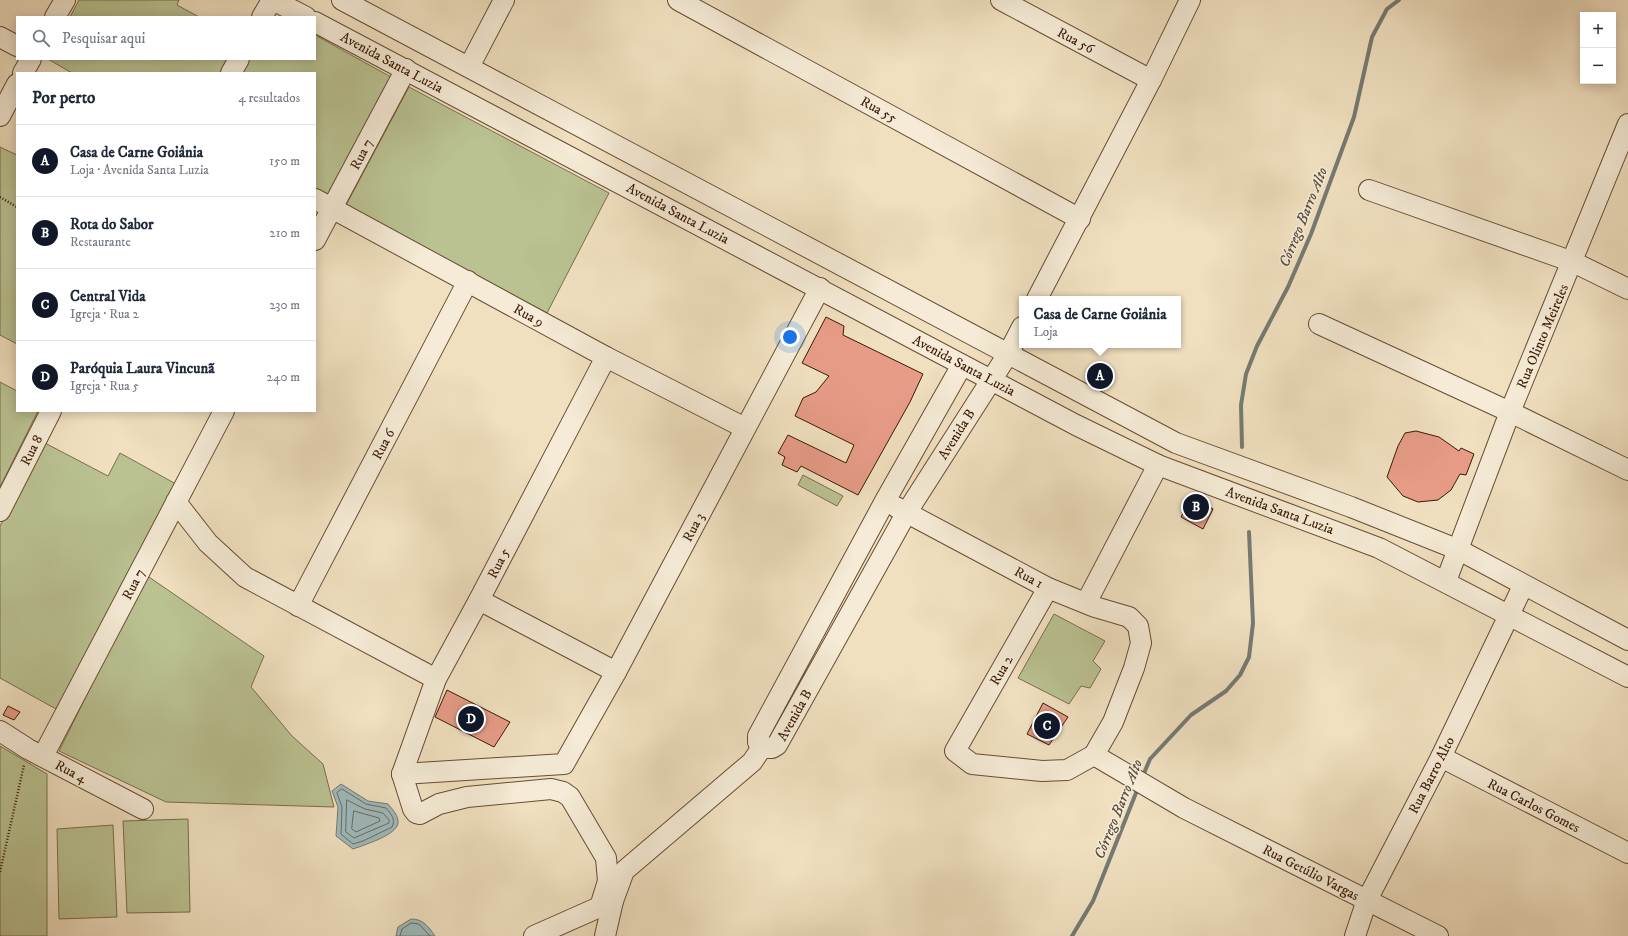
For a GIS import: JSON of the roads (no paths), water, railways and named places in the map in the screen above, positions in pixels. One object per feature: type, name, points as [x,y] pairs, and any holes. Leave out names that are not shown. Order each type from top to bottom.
[{"type":"street","points":[[56,16],[65,0]]},
{"type":"street","points":[[263,16],[272,0],[304,16]]},
{"type":"street","name":"Avenida Santa Luzia","points":[[342,0],[1176,443],[1351,507],[1459,550],[1523,586],[1628,640]]},
{"type":"street","points":[[469,67],[504,0]]},
{"type":"street","name":"Rua 55","points":[[678,0],[1080,218]]},
{"type":"street","name":"Rua 56","points":[[1002,0],[1151,80]]},
{"type":"street","points":[[1039,296],[1151,80],[1190,0]]},
{"type":"street","name":"Avenida Santa Luzia","points":[[316,23],[820,288],[962,365],[992,379],[1076,425],[1158,465],[1379,548],[1510,614],[1628,677]]},
{"type":"street","points":[[0,37],[16,45]]},
{"type":"street","points":[[24,72],[30,60]]},
{"type":"street","points":[[36,60],[42,72]]},
{"type":"street","points":[[232,72],[238,60]]},
{"type":"street","name":"Rua 7","points":[[316,236],[324,203],[406,69]]},
{"type":"street","points":[[0,116],[16,86]]},
{"type":"street","name":"Rua Olinto Meireles","points":[[1446,581],[1510,412],[1573,262],[1628,124]]},
{"type":"street","points":[[585,164],[599,136]]},
{"type":"street","points":[[1369,190],[1573,262],[1628,290]]},
{"type":"street","name":"Rua 9","points":[[324,203],[606,357],[745,428]]},
{"type":"street","name":"Rua 6","points":[[298,606],[468,281]]},
{"type":"street","name":"Rua 3","points":[[402,774],[564,764],[616,672],[820,288]]},
{"type":"street","points":[[1319,324],[1510,412],[1628,470]]},
{"type":"street","name":"Avenida B","points":[[962,365],[885,501],[758,736],[758,742],[763,746],[772,748],[777,745],[907,512],[1008,354],[1019,333]]},
{"type":"street","name":"Rua 5","points":[[402,774],[436,679],[606,357]]},
{"type":"street","name":"Rua 8","points":[[0,511],[50,412]]},
{"type":"street","name":"Rua 7","points":[[36,752],[176,502],[223,412]]},
{"type":"street","points":[[1086,604],[1158,465]]},
{"type":"street","name":"Rua 1","points":[[885,501],[1048,588],[1086,604],[1129,617],[1138,626],[1141,643],[1124,698],[1113,722],[1094,755]]},
{"type":"street","points":[[176,502],[208,543],[245,577],[436,679]]},
{"type":"street","name":"Rua Barro Alto","points":[[1355,936],[1367,900],[1441,757],[1523,586]]},
{"type":"street","name":"Rua 2","points":[[1048,588],[955,751],[972,764],[1042,771],[1067,770],[1094,755]]},
{"type":"street","points":[[479,600],[616,672]]},
{"type":"street","name":"Rua 4","points":[[0,731],[143,809]]},
{"type":"street","points":[[534,936],[606,904],[624,871],[752,762],[763,746]]},
{"type":"street","name":"Rua Getúlio Vargas","points":[[1094,755],[1184,808],[1438,936]]},
{"type":"street","name":"Rua Carlos Gomes","points":[[1441,757],[1628,853]]},
{"type":"street","points":[[402,774],[413,809],[416,813],[420,814],[439,804],[467,797],[551,789],[563,792],[570,797],[606,858],[608,881],[605,936]]},
{"type":"water","points":[[341,784],[368,801],[388,804],[398,820],[396,827],[392,832],[379,839],[353,849],[336,836],[338,807],[332,791]]},
{"type":"water","points":[[411,919],[419,920],[425,924],[435,936],[396,936],[398,927]]},
{"type":"waterway","name":"Córrego Barro Alto","points":[[1242,447],[1241,405],[1246,374],[1257,346],[1288,287],[1311,234],[1354,117],[1372,37],[1387,9],[1399,0]]},
{"type":"waterway","name":"Córrego Barro Alto","points":[[1142,778],[1150,759],[1191,715],[1226,691],[1240,675],[1249,657],[1253,623],[1249,532]]},
{"type":"waterway","name":"Córrego Barro Alto","points":[[1072,936],[1093,901],[1138,788]]},
{"type":"place","name":"Casa de Carne Goiânia","points":[[1100,376]]},
{"type":"place","name":"Rota do Sabor","points":[[1196,507]]},
{"type":"place","name":"Paróquia Laura Vincunã","points":[[471,719]]},
{"type":"place","name":"Central Vida","points":[[1047,726]]}]
